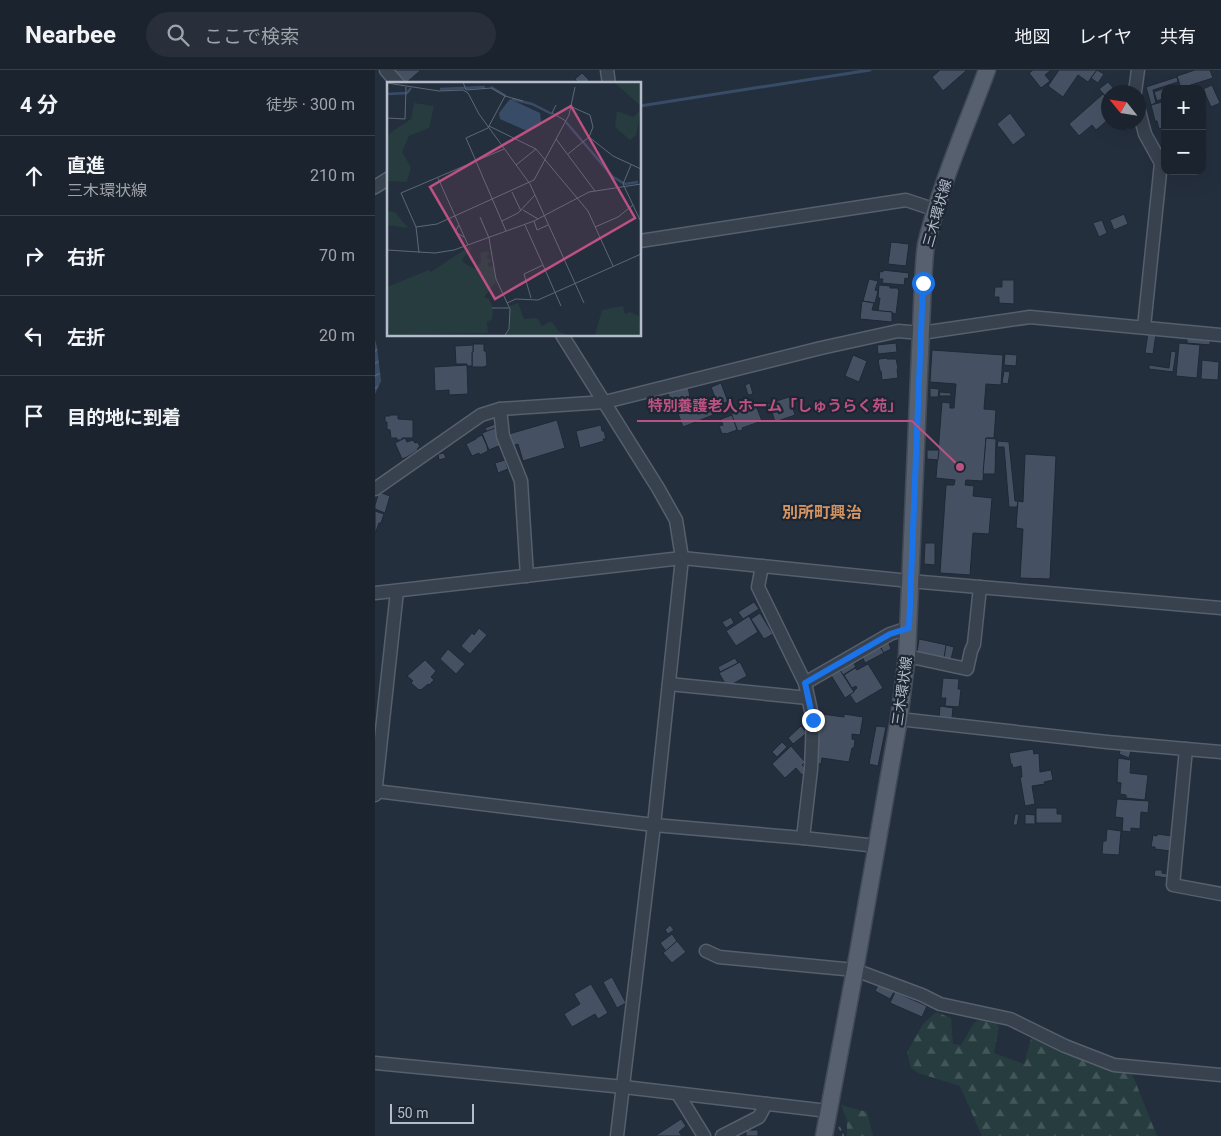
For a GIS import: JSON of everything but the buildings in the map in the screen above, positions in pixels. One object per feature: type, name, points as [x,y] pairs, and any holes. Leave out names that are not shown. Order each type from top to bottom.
[{"type":"main road","name":"三木環状線","points":[[824,1136],[899,720],[907,656],[926,247],[950,169],[987,70]]},
{"type":"street","points":[[386,70],[396,82]]},
{"type":"street","points":[[1136,85],[1138,70]]},
{"type":"street","points":[[1144,130],[1161,162],[1144,327]]},
{"type":"street","points":[[375,186],[387,179]]},
{"type":"street","points":[[641,241],[906,200],[936,210]]},
{"type":"street","points":[[375,489],[481,415],[500,409],[605,402],[821,348],[898,331],[921,333],[1031,317],[1221,335]]},
{"type":"street","points":[[563,336],[659,488],[675,520],[682,558],[654,825],[617,1136]]},
{"type":"street","points":[[500,409],[503,436],[521,481],[527,576]]},
{"type":"street","points":[[375,593],[682,558],[910,581],[1221,608]]},
{"type":"street","points":[[762,566],[758,587],[805,683],[813,720],[811,769],[803,838]]},
{"type":"street","points":[[907,656],[967,670],[974,644],[980,587]]},
{"type":"street","points":[[397,590],[375,792],[654,825],[877,846]]},
{"type":"street","points":[[805,683],[890,634],[909,628]]},
{"type":"street","points":[[669,684],[808,698]]},
{"type":"street","points":[[899,720],[1221,752]]},
{"type":"street","points":[[1186,749],[1173,885],[1221,894]]},
{"type":"street","points":[[706,951],[719,957],[855,970],[922,995],[940,1004],[1011,1019],[1065,1046],[1114,1064],[1221,1075]]},
{"type":"street","points":[[375,1063],[828,1111]]},
{"type":"street","points":[[679,1094],[704,1136]]},
{"type":"street","points":[[722,1136],[759,1117],[766,1104]]},
{"type":"green space","points":[[936,1012],[951,1018],[953,1044],[961,1045],[974,1023],[987,1015],[995,1019],[999,1027],[994,1053],[1024,1064],[1032,1035],[1131,1071],[1157,1136],[982,1136],[960,1086],[918,1073],[911,1068],[907,1052],[923,1024]]},
{"type":"green space","points":[[841,1105],[867,1112],[873,1136],[847,1136],[847,1120]]},
{"type":"water","points":[[375,340],[381,381],[375,394]]},
{"type":"waterway","points":[[641,106],[870,70]]},
{"type":"waterway","points":[[375,194],[387,187]]},
{"type":"place","name":"特別養護老人ホーム「しゅうらく苑」","points":[[960,467]]},
{"type":"district","name":"別所町興治","points":[[822,512]]},
{"type":"route","points":[[813,720],[805,683],[890,634],[909,628],[923,283]]}]
